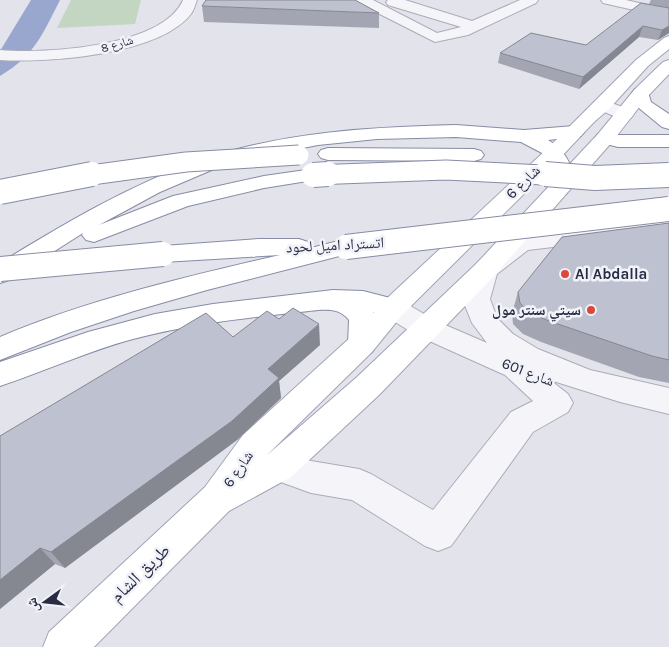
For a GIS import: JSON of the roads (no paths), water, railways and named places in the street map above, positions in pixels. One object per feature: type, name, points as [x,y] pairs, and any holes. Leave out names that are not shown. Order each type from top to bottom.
[{"type":"main road","name":"شارع 6","points":[[217,500],[255,445],[362,344],[393,308],[554,153],[597,117],[642,64],[669,41]]},
{"type":"main road","name":"شارع 6","points":[[597,117],[641,93],[669,65]]},
{"type":"main road","points":[[641,93],[643,104],[651,112],[669,123]]},
{"type":"main road","name":"شارع 6","points":[[217,500],[279,466],[368,386],[485,270],[605,138],[597,117]]},
{"type":"main road","points":[[0,274],[73,229],[152,186],[207,165],[249,153],[318,139],[377,133],[456,132],[524,136],[597,117]]},
{"type":"main road","points":[[524,136],[544,145],[559,159],[563,171],[562,181],[558,189]]},
{"type":"main road","points":[[605,138],[618,141],[669,141]]},
{"type":"main road","points":[[0,192],[85,175],[145,166],[279,155],[409,153],[608,159],[669,157]]},
{"type":"main road","points":[[0,279],[116,225],[181,201],[264,182],[313,175],[446,170],[497,171],[595,178],[669,175]]},
{"type":"main road","name":"اتستراد اميل لحود","points":[[0,270],[259,247],[346,247],[669,209]]},
{"type":"main road","points":[[8,346],[95,313],[164,292],[346,247]]},
{"type":"main road","points":[[324,299],[346,304],[358,311],[363,318],[364,324],[362,344]]},
{"type":"main road","points":[[0,374],[100,339],[177,319],[324,299],[355,299],[375,302],[393,308]]},
{"type":"main road","name":"طريق الشام","points":[[64,647],[217,500]]},
{"type":"street","name":"شارع 8","points":[[0,55],[28,57],[68,55],[94,51],[146,36],[175,22],[185,13],[190,0]]},
{"type":"street","points":[[363,0],[434,38],[462,32],[531,0]]},
{"type":"street","points":[[398,0],[393,2],[472,26]]},
{"type":"street","points":[[608,0],[669,14]]},
{"type":"street","points":[[648,0],[669,5]]},
{"type":"street","points":[[485,270],[521,243],[669,226]]},
{"type":"street","name":"شارع 601","points":[[485,270],[477,302],[486,325],[514,350],[564,372],[626,393],[669,401]]},
{"type":"street","name":"شارع 601","points":[[393,308],[426,328],[518,370],[642,414],[669,420]]},
{"type":"street","points":[[279,466],[311,477],[359,485],[438,532],[522,422],[557,403],[518,370]]},
{"type":"water","points":[[31,0],[60,0],[30,52],[0,76],[0,51]]},
{"type":"place","name":"Al Abdalla","points":[[565,274]]},
{"type":"place","name":"سيتي سنتر مول","points":[[591,310]]}]
